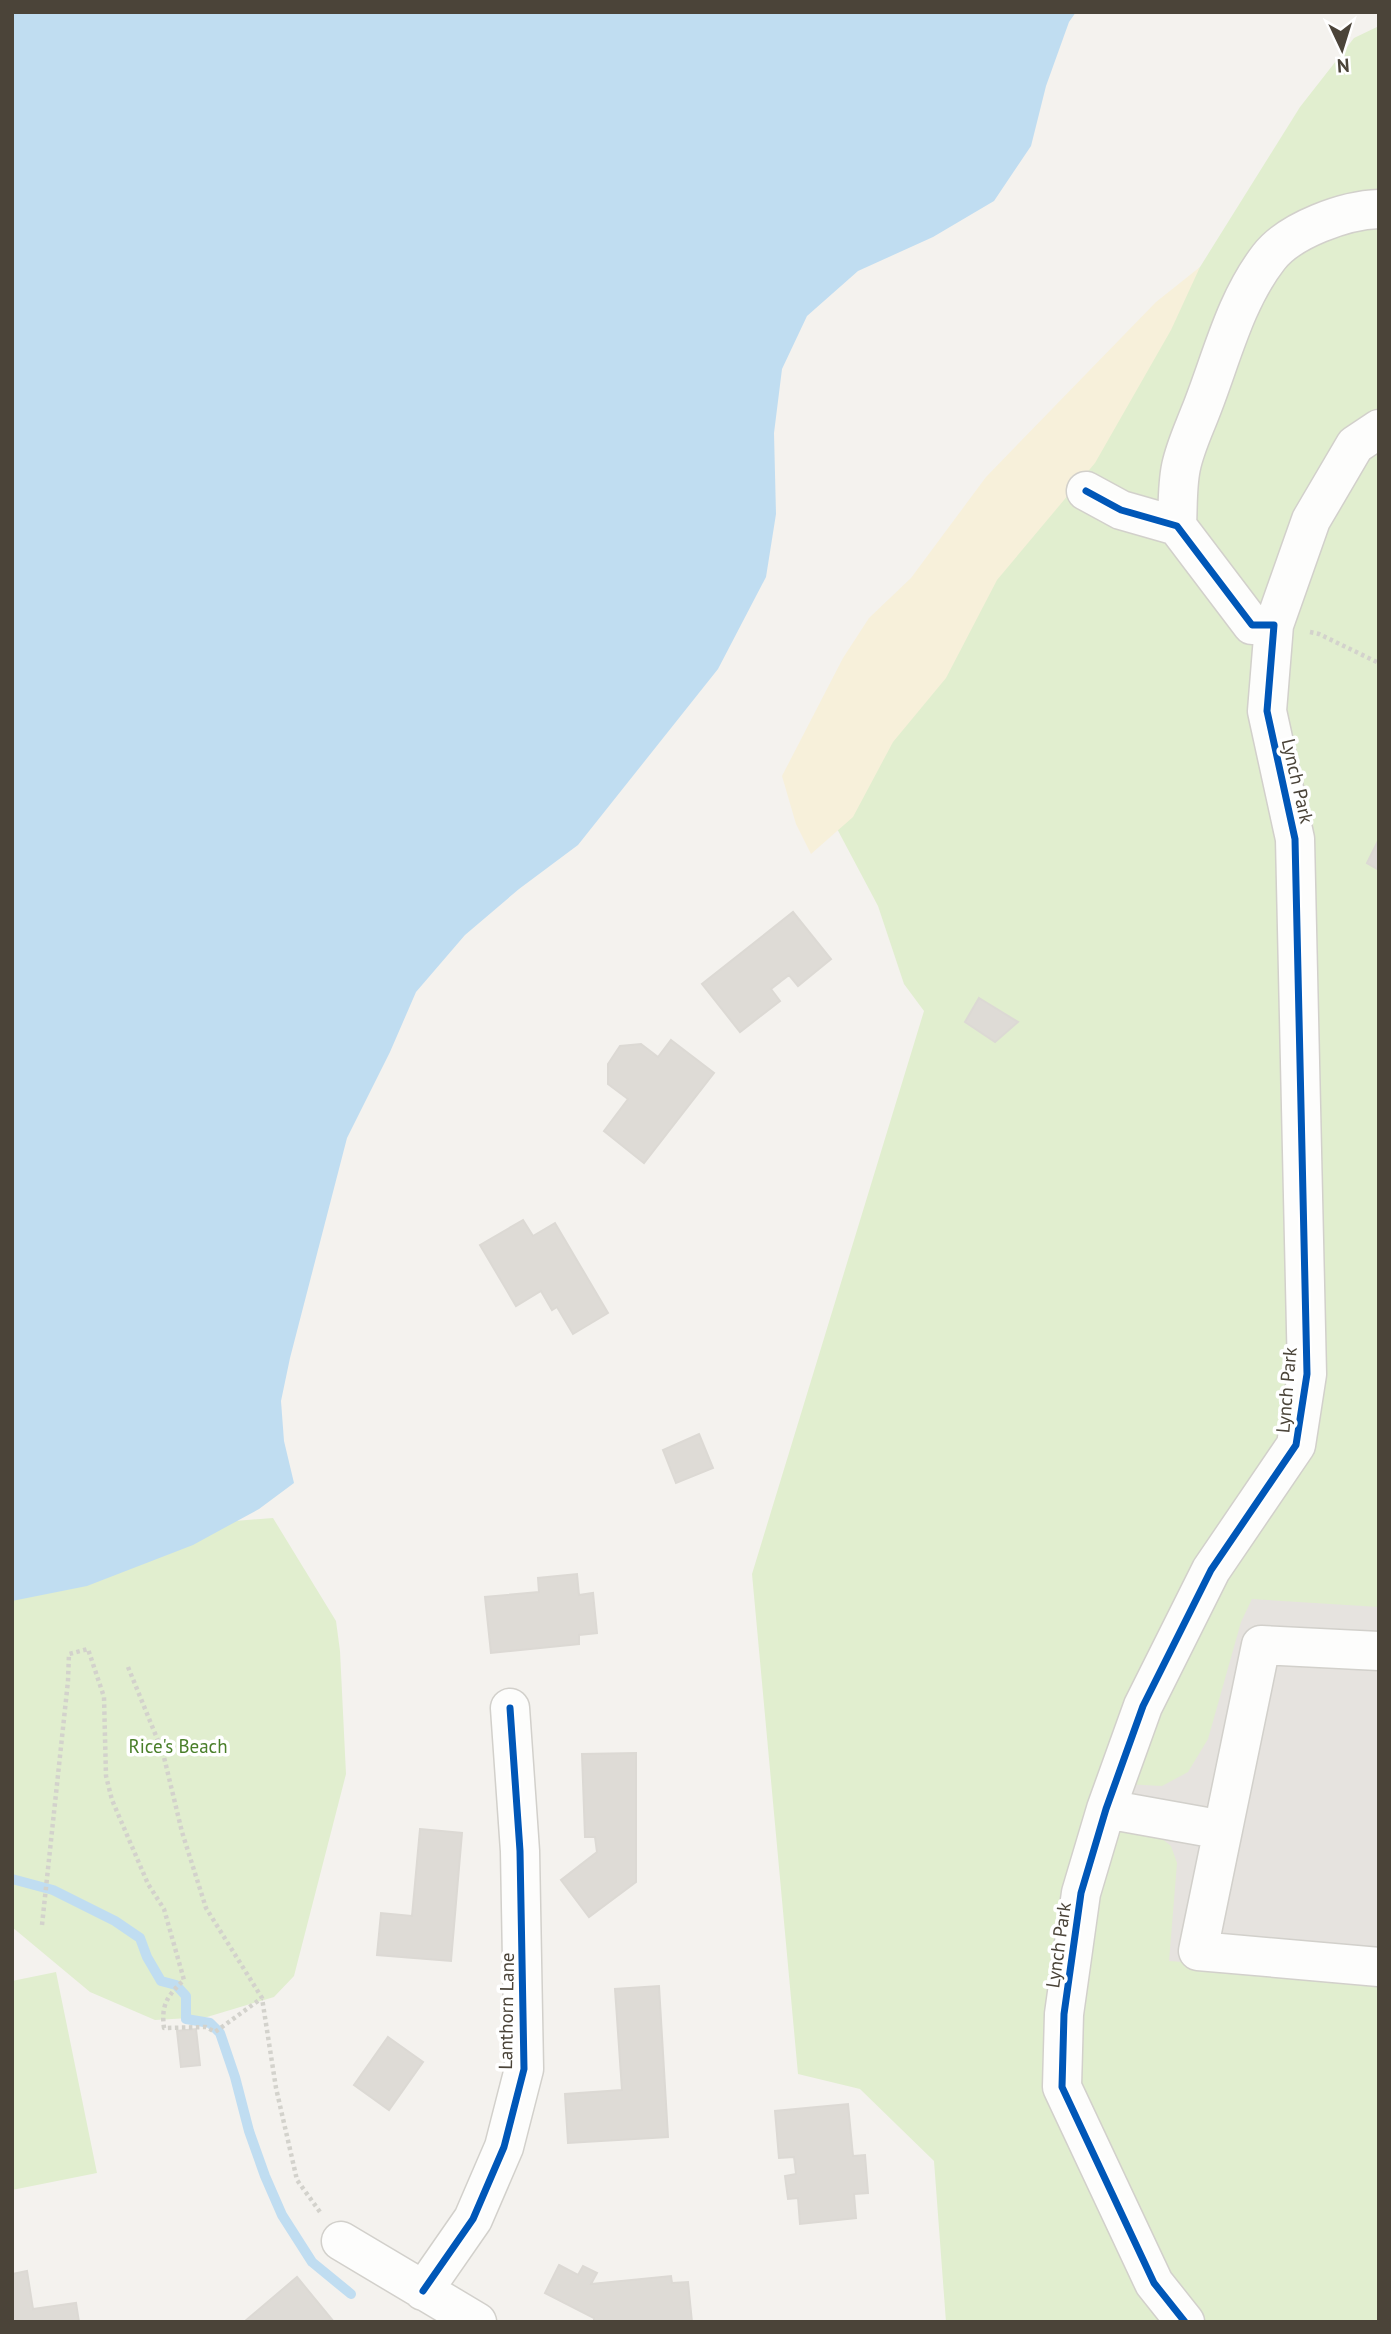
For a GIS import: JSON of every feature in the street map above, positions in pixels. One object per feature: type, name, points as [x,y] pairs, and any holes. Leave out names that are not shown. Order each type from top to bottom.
[{"type":"street","points":[[1177,526],[1180,469],[1188,440],[1236,319],[1270,256],[1294,237],[1317,225],[1342,215],[1379,209]]},
{"type":"street","name":"Lynch Park","points":[[1185,2322],[1154,2283],[1062,2087],[1064,2014],[1081,1893],[1106,1809],[1143,1706],[1211,1570],[1296,1446],[1307,1374],[1295,839],[1266,711],[1274,625],[1311,520],[1355,445],[1379,429]]},
{"type":"street","points":[[1086,491],[1121,510],[1177,526],[1252,625],[1274,625]]},
{"type":"street","points":[[1379,1651],[1261,1645],[1198,1951],[1379,1967]]},
{"type":"street","name":"Lanthorn Lane","points":[[423,2291],[473,2219],[505,2147],[524,2069],[520,1851],[510,1708]]},
{"type":"street","points":[[1106,1809],[1223,1830]]},
{"type":"street","points":[[341,2241],[477,2322]]},
{"type":"path","points":[[1274,625],[1319,634],[1379,663]]},
{"type":"path","points":[[42,1925],[69,1654],[88,1649],[104,1697],[106,1776],[112,1800],[144,1874],[164,1909],[184,1980],[171,1993],[162,2011],[164,2028],[206,2027],[215,2032],[262,1998]]},
{"type":"path","points":[[128,1667],[163,1753],[181,1832],[206,1908],[262,1998],[276,2088],[297,2180],[341,2241]]},
{"type":"green space","points":[[1379,26],[1379,2322],[946,2322],[934,2161],[860,2089],[798,2074],[752,1574],[924,1011],[904,984],[878,906],[808,774],[1156,312],[1200,267],[1300,107],[1354,38]]},
{"type":"green space","name":"Rice's Beach","points":[[273,1518],[336,1621],[346,1774],[294,1976],[274,1997],[207,2017],[155,2020],[90,1992],[12,1927],[12,1539]]},
{"type":"green space","points":[[56,1972],[97,2173],[12,2190],[12,1981]]},
{"type":"sand","points":[[1200,267],[1171,330],[1095,463],[997,580],[946,678],[893,742],[853,817],[811,854],[796,824],[782,776],[843,658],[869,618],[911,578],[986,477],[1156,302]]},
{"type":"shaded area","points":[[1252,1599],[1379,1607],[1379,1976],[1169,1961],[1177,1863],[1171,1846],[1155,1833],[1125,1784],[1162,1786],[1188,1772],[1208,1739],[1241,1622]]},
{"type":"water","points":[[12,12],[1076,12],[1069,22],[1046,86],[1031,146],[994,201],[933,237],[858,271],[807,316],[782,369],[774,433],[776,514],[766,577],[718,669],[578,845],[519,889],[465,935],[416,992],[390,1052],[347,1138],[290,1358],[281,1401],[284,1441],[294,1483],[259,1509],[193,1545],[87,1586],[12,1601]]},
{"type":"building","points":[[1379,839],[1379,870],[1367,863]]},
{"type":"building","points":[[793,912],[831,959],[798,986],[789,975],[771,989],[780,1001],[740,1032],[702,984]]},
{"type":"building","points":[[979,998],[1018,1022],[995,1042],[965,1022]]},
{"type":"building","points":[[671,1040],[714,1073],[644,1163],[604,1131],[628,1099],[608,1084],[608,1064],[620,1046],[641,1044],[658,1057]]},
{"type":"building","points":[[523,1220],[533,1236],[555,1223],[608,1313],[573,1334],[557,1307],[552,1310],[541,1291],[516,1306],[480,1245]]},
{"type":"building","points":[[699,1434],[713,1468],[676,1483],[663,1450]]},
{"type":"building","points":[[577,1574],[579,1595],[593,1593],[597,1633],[579,1635],[579,1644],[491,1653],[485,1597],[539,1592],[538,1578]]},
{"type":"building","points":[[636,1753],[636,1882],[589,1917],[561,1880],[597,1852],[595,1837],[585,1837],[582,1754]]},
{"type":"building","points":[[420,1829],[462,1833],[451,1961],[377,1955],[381,1913],[412,1916]]},
{"type":"building","points":[[659,1986],[668,2137],[568,2143],[565,2094],[622,2090],[615,1989]]},
{"type":"building","points":[[196,2029],[200,2065],[181,2067],[177,2031]]},
{"type":"building","points":[[388,2037],[423,2062],[389,2110],[354,2085]]},
{"type":"building","points":[[848,2104],[853,2156],[865,2155],[868,2193],[854,2194],[856,2218],[800,2224],[798,2198],[788,2199],[785,2176],[796,2174],[794,2157],[779,2158],[775,2111]]},
{"type":"building","points":[[559,2265],[578,2275],[583,2266],[597,2273],[591,2284],[671,2276],[672,2283],[688,2282],[692,2322],[594,2322],[594,2318],[545,2293]]},
{"type":"building","points":[[27,2271],[33,2309],[76,2303],[79,2322],[12,2322],[12,2274]]},
{"type":"building","points":[[297,2277],[334,2322],[244,2322]]},
{"type":"waterway","points":[[12,1879],[53,1890],[115,1921],[140,1938],[161,1981],[176,1985],[186,1996],[186,2019],[210,2023],[220,2033],[249,2131],[282,2215],[312,2262],[351,2294]]},
{"type":"cycle path","points":[[1086,491],[1121,510],[1177,526],[1252,625],[1274,625],[1267,711],[1295,839],[1307,1374],[1296,1445],[1211,1570],[1143,1706],[1106,1809],[1081,1893],[1064,2014],[1062,2087],[1154,2283],[1185,2322]]},
{"type":"cycle path","points":[[423,2291],[473,2219],[504,2147],[524,2069],[520,1851],[510,1708]]}]
